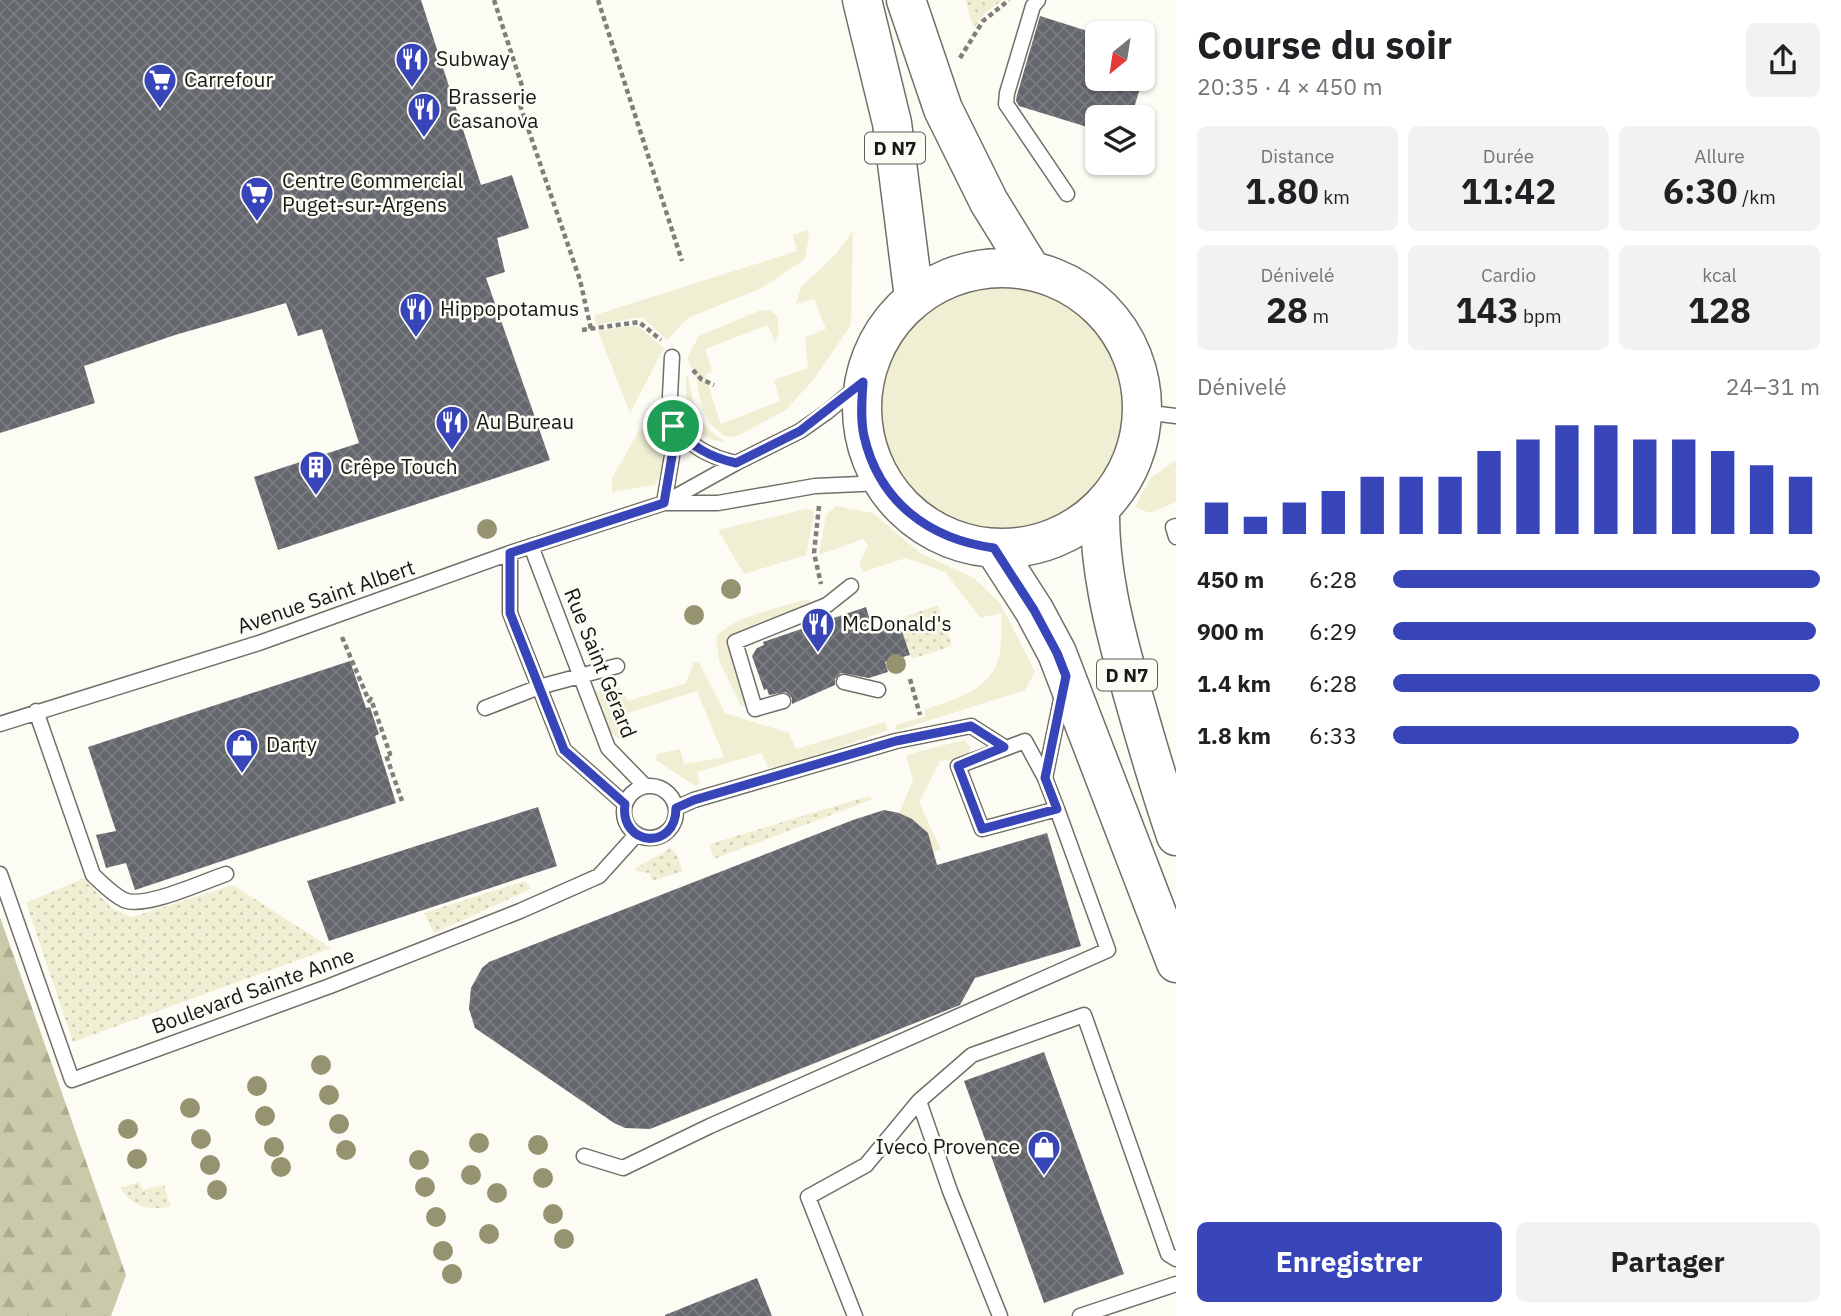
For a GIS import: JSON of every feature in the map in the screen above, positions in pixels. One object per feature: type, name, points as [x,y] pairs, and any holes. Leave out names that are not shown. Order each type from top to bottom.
[{"type":"main road","name":"D N7","points":[[862,0],[892,123],[914,298]]},
{"type":"main road","name":"D N7","points":[[906,0],[943,109],[989,202],[1031,270]]},
{"type":"main road","points":[[1000,267],[1031,270],[1068,283],[1100,307],[1124,337],[1138,374],[1159,414],[1114,493],[1082,524],[1061,536],[1017,548],[994,548],[951,539],[931,529],[897,501],[883,483],[871,460],[863,434],[861,408],[863,382],[870,358],[895,315],[914,298],[940,281],[969,271],[1000,267]]},
{"type":"main road","name":"D N7","points":[[1100,509],[1100,533],[1115,629],[1151,763],[1176,836]]},
{"type":"main road","name":"D N7","points":[[994,548],[1034,610],[1057,653],[1176,964]]},
{"type":"lane","points":[[1038,0],[1033,6],[1006,104],[1067,194]]},
{"type":"lane","points":[[664,503],[672,456],[670,396],[674,354]]},
{"type":"lane","name":"Avenue Saint Albert","points":[[0,724],[259,643],[510,553],[664,503],[808,426],[863,382]]},
{"type":"lane","points":[[673,426],[692,445],[736,463]]},
{"type":"lane","name":"Avenue Saint Albert","points":[[664,503],[718,503],[815,486],[883,483]]},
{"type":"lane","points":[[1176,526],[1173,527],[1176,537]]},
{"type":"lane","name":"Rue Saint Gérard","points":[[531,546],[608,748],[645,786]]},
{"type":"lane","points":[[510,553],[510,613],[564,750],[625,804]]},
{"type":"lane","points":[[783,701],[755,709],[735,642],[827,605],[851,586]]},
{"type":"lane","points":[[485,708],[539,687],[617,666]]},
{"type":"lane","points":[[1045,778],[1066,676]]},
{"type":"lane","points":[[844,682],[878,690]]},
{"type":"lane","points":[[36,711],[93,875],[113,893],[126,901],[144,902],[226,874]]},
{"type":"lane","points":[[676,808],[694,800],[896,741],[971,726],[1004,747]]},
{"type":"lane","points":[[584,1156],[623,1168],[710,1126],[1108,950],[1057,809],[1045,778],[1025,741],[958,766],[982,829],[1057,809]]},
{"type":"lane","points":[[645,786],[662,788],[669,793],[676,808],[676,817],[668,832],[653,838],[636,835],[625,821],[625,804],[633,792],[645,786]]},
{"type":"lane","name":"Boulevard Sainte Anne","points":[[0,874],[72,1080],[330,986],[520,911],[599,876],[636,835]]},
{"type":"lane","points":[[855,1316],[807,1197],[866,1165],[919,1101],[972,1055],[1084,1015],[1168,1254],[1176,1259]]},
{"type":"lane","points":[[919,1101],[950,1191],[1000,1316]]},
{"type":"lane","points":[[1080,1316],[1176,1284]]},
{"type":"path","points":[[494,0],[524,92],[520,105],[580,280],[592,329]]},
{"type":"path","points":[[598,0],[682,261]]},
{"type":"path","points":[[956,64],[983,21],[1009,0]]},
{"type":"path","points":[[582,330],[639,322],[701,379],[714,385]]},
{"type":"path","points":[[815,486],[820,509],[814,553],[827,605]]},
{"type":"path","points":[[346,644],[369,701],[371,699],[390,754],[386,755],[402,801]]},
{"type":"path","points":[[896,741],[891,724],[920,715],[910,679]]},
{"type":"green space","points":[[965,0],[1003,0],[986,12],[974,28]]},
{"type":"green space","points":[[807,230],[809,236],[805,259],[762,288],[688,318],[667,340],[642,317],[596,325],[595,315],[797,251],[793,235]]},
{"type":"green space","points":[[853,231],[851,325],[814,379],[786,410],[735,437],[725,436],[711,425],[702,408],[696,378],[687,358],[699,336],[761,310],[771,311],[777,316],[779,331],[775,343],[768,325],[705,349],[712,372],[705,375],[721,424],[780,401],[774,380],[808,368],[805,337],[826,329],[814,299],[796,304],[801,287],[835,255]]},
{"type":"green space","points":[[989,287],[1013,287],[1037,292],[1059,301],[1088,322],[1103,341],[1114,362],[1121,385],[1121,433],[1114,456],[1103,477],[1088,496],[1059,517],[1037,526],[1013,531],[989,531],[965,526],[943,517],[923,504],[906,487],[893,467],[884,445],[879,421],[879,397],[884,373],[893,351],[906,331],[923,314],[943,301],[965,292]]},
{"type":"green space","points":[[637,325],[664,348],[630,413],[598,331]]},
{"type":"green space","points":[[686,376],[702,422],[726,442],[713,440],[696,429],[686,400]]},
{"type":"green space","points":[[653,426],[665,465],[655,485],[612,492],[612,478],[640,429]]},
{"type":"green space","points":[[1176,460],[1176,502],[1150,513],[1135,507],[1151,478]]},
{"type":"green space","points":[[836,506],[873,513],[920,553],[974,578],[1000,603],[1035,672],[1025,690],[896,731],[895,725],[925,717],[925,709],[970,692],[988,678],[999,657],[1002,613],[980,618],[945,572],[906,558],[863,572],[859,563],[868,546],[863,539],[819,555],[826,515]]},
{"type":"green space","points":[[806,509],[813,510],[814,516],[806,555],[744,574],[718,530]]},
{"type":"green space","points":[[807,599],[811,603],[792,617],[735,635],[747,704],[741,706],[719,661],[716,637],[734,623]]},
{"type":"green space","points":[[938,605],[952,646],[912,659],[898,619]]},
{"type":"green space","points":[[694,662],[699,663],[725,713],[789,733],[796,749],[885,722],[888,730],[791,765],[768,768],[762,753],[697,772],[700,784],[695,786],[656,760],[657,754],[680,749],[684,764],[724,757],[697,691],[616,717],[626,737],[618,739],[599,718],[592,693],[617,684],[628,701],[686,683]]},
{"type":"green space","points":[[964,740],[971,747],[967,758],[940,761],[919,802],[941,850],[933,852],[922,828],[899,813],[913,780],[906,755]]},
{"type":"green space","points":[[869,796],[873,799],[714,859],[710,844]]},
{"type":"green space","points":[[671,848],[683,871],[653,881],[649,873],[635,871],[636,868]]},
{"type":"green space","points":[[84,878],[111,908],[132,917],[233,885],[331,948],[73,1042],[26,903]]},
{"type":"green space","points":[[525,881],[531,889],[434,933],[424,913]]},
{"type":"green space","points":[[0,917],[126,1275],[111,1316],[0,1316]]},
{"type":"green space","points":[[139,1182],[143,1190],[164,1185],[171,1206],[142,1206],[130,1199],[120,1188]]},
{"type":"building","name":"Centre Commercial Puget-sur-Argens","points":[[0,0],[421,0],[481,185],[512,175],[529,228],[497,238],[505,272],[486,278],[550,460],[278,550],[254,477],[359,443],[322,329],[298,336],[286,303],[175,335],[84,366],[95,403],[0,433]]},
{"type":"building","points":[[1040,16],[1085,30],[1085,91],[1139,91],[1135,105],[1085,105],[1085,126],[1019,106],[1017,95]]},
{"type":"building","name":"McDonald's","points":[[866,607],[873,630],[899,622],[910,655],[885,662],[888,672],[869,678],[841,673],[835,679],[835,685],[792,704],[792,698],[786,692],[769,695],[767,689],[764,690],[752,656],[757,648],[764,645],[763,642]]},
{"type":"building","name":"Darty","points":[[350,661],[366,708],[370,707],[379,734],[375,736],[396,803],[135,890],[126,863],[106,868],[96,835],[116,831],[88,747]]},
{"type":"building","points":[[538,807],[557,866],[329,941],[307,881]]},
{"type":"building","points":[[884,810],[912,819],[928,833],[937,865],[1047,833],[1081,946],[975,978],[960,1005],[650,1129],[625,1128],[614,1123],[475,1028],[469,1009],[471,988],[482,968],[489,962]]},
{"type":"building","name":"Iveco Provence","points":[[1044,1052],[1124,1274],[1044,1303],[964,1081]]},
{"type":"building","points":[[757,1278],[772,1316],[665,1316],[665,1315]]},
{"type":"place","name":"Subway","points":[[412,89]]},
{"type":"place","name":"Carrefour","points":[[160,110]]},
{"type":"place","name":"Brasserie Casanova","points":[[424,139]]},
{"type":"place","name":"Centre Commercial Puget-sur-Argens","points":[[257,223]]},
{"type":"place","name":"Hippopotamus","points":[[416,339]]},
{"type":"place","name":"Au Bureau","points":[[452,452]]},
{"type":"place","name":"Crêpe Touch","points":[[316,497]]},
{"type":"place","name":"McDonald's","points":[[818,654]]},
{"type":"place","name":"Darty","points":[[242,775]]},
{"type":"place","name":"Iveco Provence","points":[[1044,1177]]},
{"type":"route","points":[[863,382],[863,434],[871,460],[883,483],[897,501],[931,529],[951,539],[994,548],[1034,610],[1057,653],[1066,676],[1045,778],[1057,809],[982,829],[958,766],[1004,747],[971,726],[896,741],[694,800],[676,808],[673,825],[661,836],[644,838],[629,829],[623,812],[625,804],[564,750],[510,613],[510,553],[664,503],[672,456],[673,426],[692,445],[717,458],[736,463],[800,431],[863,382]]}]
